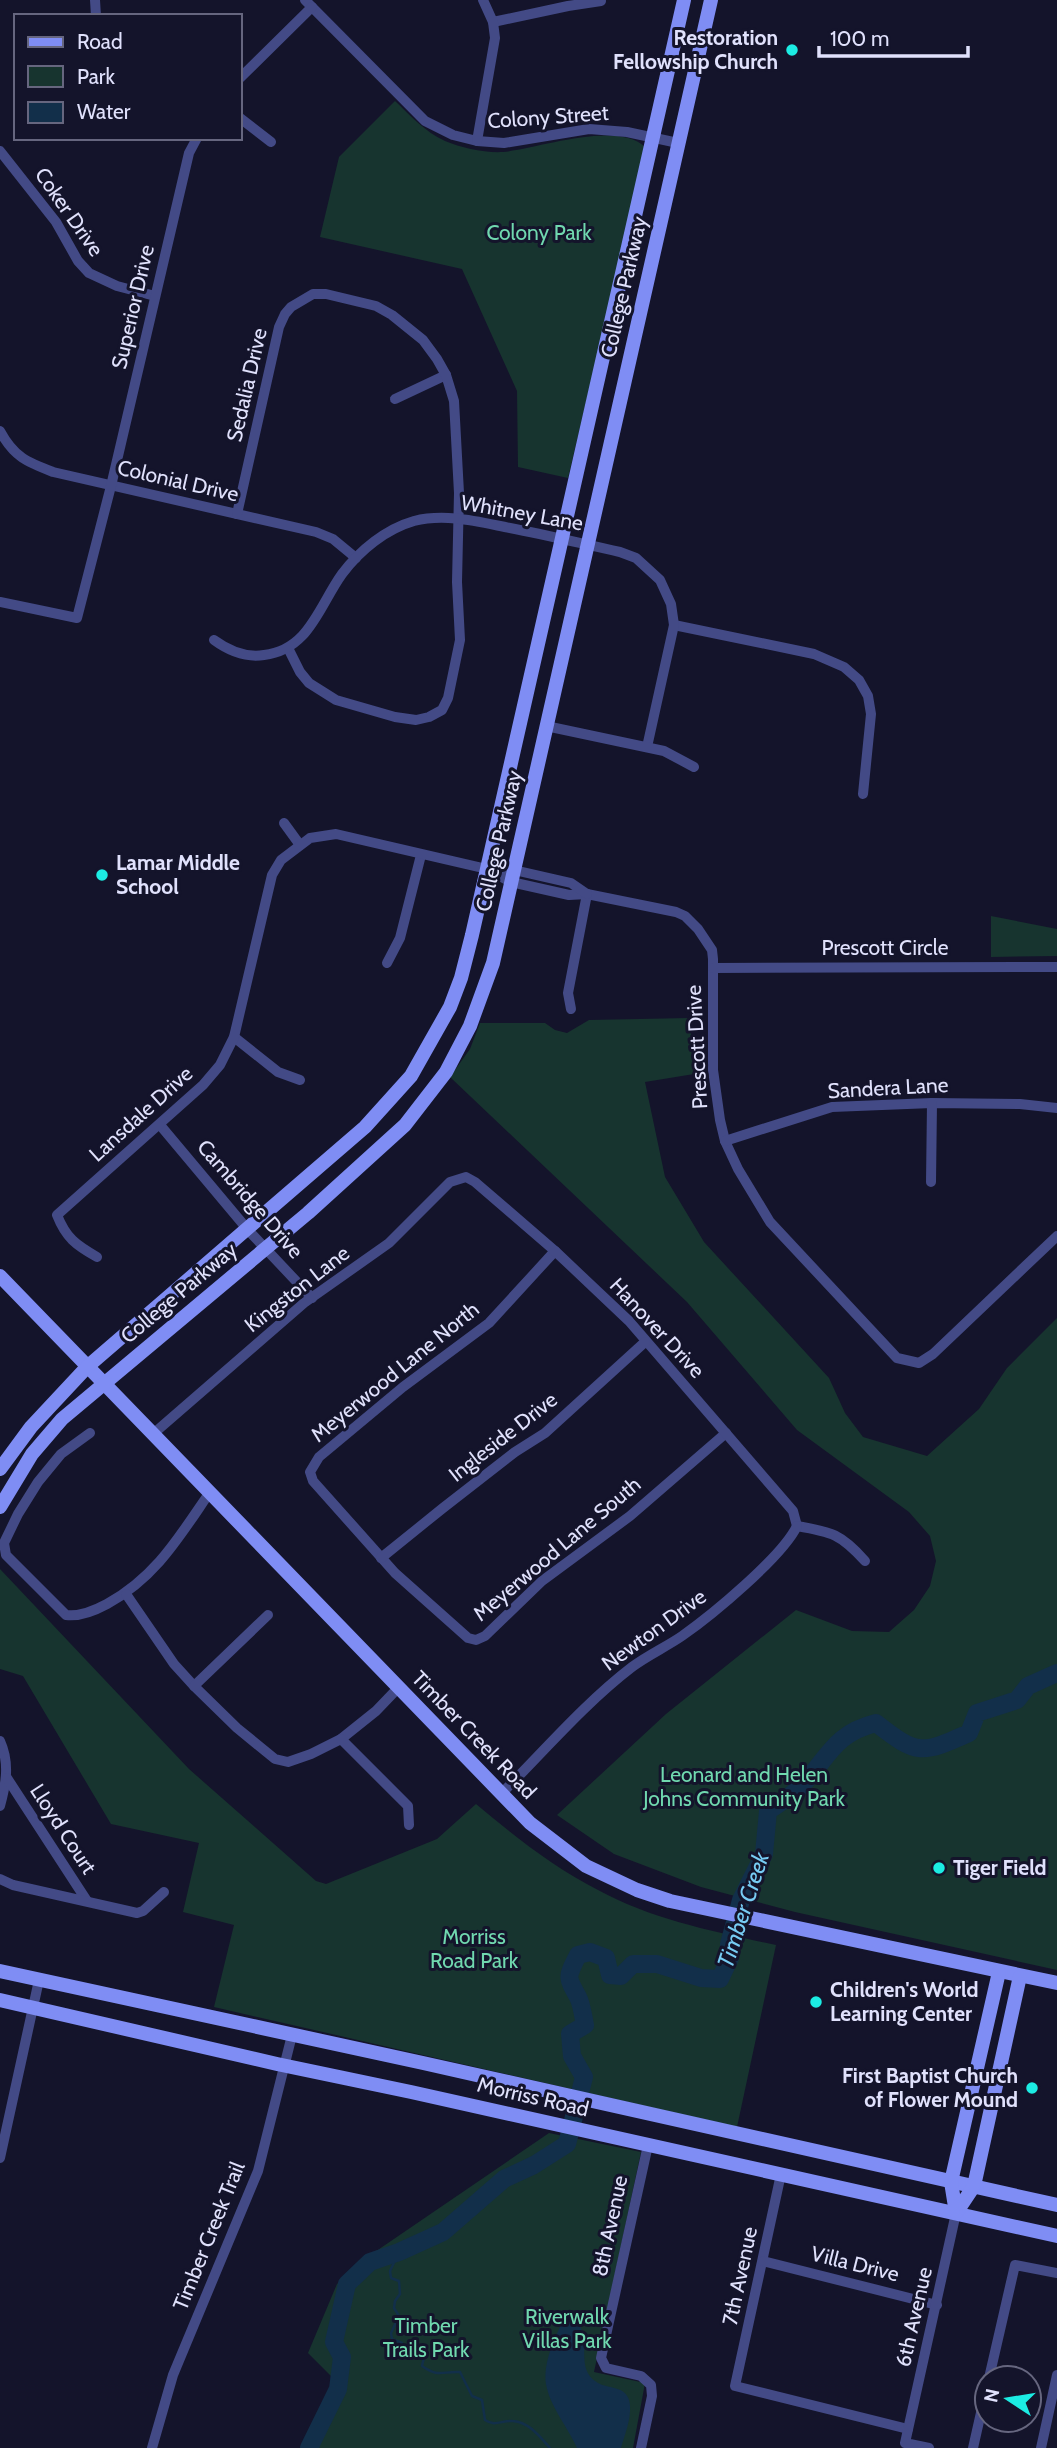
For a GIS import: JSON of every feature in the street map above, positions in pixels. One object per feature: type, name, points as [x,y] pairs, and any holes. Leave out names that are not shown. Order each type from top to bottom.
[{"type":"main road","name":"College Parkway","points":[[0,1469],[31,1427],[87,1367],[365,1127],[411,1076],[439,1030],[461,978],[487,869],[684,0]]},
{"type":"main road","name":"College Parkway","points":[[0,1507],[32,1454],[62,1419],[266,1248],[405,1125],[446,1072],[470,1026],[493,963],[711,0]]},
{"type":"main road","points":[[643,184],[668,189]]},
{"type":"main road","points":[[623,274],[647,278]]},
{"type":"main road","points":[[601,366],[626,372]]},
{"type":"main road","name":"Timber Creek Road","points":[[0,1276],[530,1823],[586,1866],[657,1897],[1057,1983]]},
{"type":"main road","name":"Morriss Road","points":[[0,1971],[1057,2205]]},
{"type":"main road","points":[[956,2213],[951,2182],[999,1972]]},
{"type":"main road","points":[[956,2213],[974,2186],[1020,1976]]},
{"type":"main road","name":"Morriss Road","points":[[0,2000],[285,2066],[1057,2236]]},
{"type":"street","points":[[477,141],[495,38],[494,22],[483,0]]},
{"type":"street","points":[[494,22],[601,1]]},
{"type":"street","points":[[242,76],[308,4]]},
{"type":"street","name":"Colony Street","points":[[308,4],[425,121],[453,135],[477,141],[504,143],[589,129],[627,132],[678,143]]},
{"type":"street","points":[[242,120],[271,142]]},
{"type":"street","name":"Superior Drive","points":[[0,602],[76,618],[111,486],[189,153],[196,140]]},
{"type":"street","name":"Coker Drive","points":[[0,151],[56,222],[78,261],[89,274],[117,286],[155,296]]},
{"type":"street","name":"Sedalia Drive","points":[[237,514],[279,327],[291,307],[313,294],[326,294],[376,306],[423,340],[446,375],[454,401],[460,640],[448,698],[442,710],[416,720],[395,717],[336,700],[309,683],[288,648]]},
{"type":"street","points":[[395,399],[446,375]]},
{"type":"street","name":"Colonial Drive","points":[[0,431],[9,449],[35,465],[54,472],[325,535],[356,558]]},
{"type":"street","name":"Whitney Lane","points":[[288,648],[300,640],[309,629],[343,573],[356,558],[375,540],[397,527],[416,521],[459,519],[620,552],[636,558],[664,586],[671,604],[674,625],[647,747]]},
{"type":"street","points":[[674,625],[814,654],[844,667],[859,680],[868,696],[871,713],[863,794]]},
{"type":"street","points":[[214,640],[233,652],[248,655],[273,654],[288,648]]},
{"type":"street","points":[[546,726],[664,751],[694,767]]},
{"type":"street","points":[[284,823],[300,845]]},
{"type":"street","name":"Lansdale Drive","points":[[97,1256],[77,1245],[64,1231],[57,1215],[203,1086],[220,1065],[234,1037],[272,875],[281,860],[317,835],[336,834],[487,869]]},
{"type":"street","points":[[387,963],[400,938],[421,855]]},
{"type":"street","name":"Prescott Drive","points":[[487,869],[569,895],[587,894],[662,907],[685,916],[698,929],[712,950],[713,1070],[725,1141],[746,1185],[770,1222],[897,1358],[919,1363],[928,1357],[1057,1236]]},
{"type":"street","points":[[571,1009],[568,993],[587,894]]},
{"type":"street","name":"Prescott Circle","points":[[713,968],[1057,967]]},
{"type":"street","points":[[234,1037],[278,1072],[300,1080]]},
{"type":"street","points":[[931,1182],[932,1102]]},
{"type":"street","name":"Sandera Lane","points":[[725,1141],[832,1107],[932,1102],[1020,1104],[1057,1108]]},
{"type":"street","name":"Cambridge Drive","points":[[160,1125],[248,1230],[312,1298]]},
{"type":"street","name":"Hanover Drive","points":[[466,1177],[555,1251],[629,1321],[793,1511],[797,1526]]},
{"type":"street","name":"Kingston Lane","points":[[153,1434],[215,1378],[312,1298],[389,1243],[450,1182],[466,1177]]},
{"type":"street","name":"Meyerwood Lane North","points":[[381,1558],[313,1481],[310,1472],[318,1457],[403,1387],[489,1322],[555,1251]]},
{"type":"street","name":"Ingleside Drive","points":[[381,1558],[443,1507],[545,1433],[645,1342]]},
{"type":"street","points":[[90,1433],[61,1454],[38,1482],[4,1543],[6,1555],[66,1615],[77,1616],[126,1594],[150,1573],[171,1549],[210,1492]]},
{"type":"street","name":"Meyerwood Lane South","points":[[381,1558],[467,1638],[476,1640],[485,1636],[542,1581],[630,1516],[726,1433]]},
{"type":"street","points":[[797,1526],[842,1537],[865,1561]]},
{"type":"street","name":"Newton Drive","points":[[502,1793],[605,1690],[632,1667],[680,1638],[715,1611],[784,1546],[797,1526]]},
{"type":"street","points":[[126,1594],[174,1664],[237,1728],[275,1759],[288,1762],[341,1739],[368,1718],[399,1687]]},
{"type":"street","points":[[194,1686],[268,1615]]},
{"type":"street","points":[[341,1739],[408,1806],[409,1825]]},
{"type":"street","name":"Lloyd Court","points":[[0,1741],[7,1777],[0,1806]]},
{"type":"street","name":"Lloyd Court","points":[[7,1777],[87,1901]]},
{"type":"street","name":"Lloyd Court","points":[[0,1879],[13,1885],[140,1912],[164,1892]]},
{"type":"street","points":[[0,2158],[39,1980]]},
{"type":"street","name":"Timber Creek Trail","points":[[152,2448],[173,2375],[258,2171],[292,2035]]},
{"type":"street","name":"8th Avenue","points":[[641,2448],[652,2396],[651,2385],[641,2376],[606,2368],[601,2358],[648,2144]]},
{"type":"street","name":"7th Avenue","points":[[781,2174],[735,2386],[908,2429]]},
{"type":"street","name":"6th Avenue","points":[[908,2429],[956,2213]]},
{"type":"street","name":"Villa Drive","points":[[763,2261],[937,2305]]},
{"type":"street","points":[[992,2364],[1015,2265],[1057,2273]]},
{"type":"street","points":[[1041,2448],[1057,2375]]},
{"type":"street","points":[[908,2429],[905,2443],[929,2448]]},
{"type":"green space","name":"Colony Park","points":[[395,101],[431,133],[452,144],[473,150],[503,152],[597,136],[632,139],[645,147],[568,478],[518,467],[517,391],[462,269],[320,237],[339,157]]},
{"type":"green space","points":[[991,916],[1057,929],[1057,956],[991,957]]},
{"type":"green space","name":"Leonard and Helen Johns Community Park","points":[[690,1018],[694,1074],[645,1082],[665,1177],[704,1242],[829,1378],[845,1413],[863,1437],[927,1456],[979,1409],[1007,1368],[1057,1318],[1057,1970],[795,1912],[701,1887],[614,1854],[557,1815],[666,1714],[796,1610],[852,1631],[889,1632],[914,1610],[930,1586],[936,1561],[930,1536],[909,1512],[797,1430],[687,1302],[450,1077],[470,1049],[480,1023],[545,1023],[555,1030],[567,1033],[589,1020]]},
{"type":"green space","name":"Morriss Road Park","points":[[0,1569],[189,1769],[316,1881],[326,1884],[437,1839],[476,1804],[550,1861],[581,1881],[619,1900],[685,1924],[776,1945],[737,2127],[214,2007],[234,1925],[183,1912],[199,1843],[111,1824],[23,1676],[0,1669]]},
{"type":"green space","name":"Timber Trails Park","points":[[549,2133],[641,2152],[594,2372],[645,2383],[633,2448],[300,2448],[335,2380],[308,2353],[337,2284],[369,2256]]},
{"type":"water","points":[[563,2321],[575,2321],[581,2328],[586,2369],[590,2377],[627,2395],[630,2412],[621,2448],[577,2448],[551,2401],[546,2384],[546,2368]]},
{"type":"waterway","name":"Timber Creek","points":[[309,2448],[338,2389],[342,2357],[334,2342],[347,2284],[370,2262],[443,2232],[504,2179],[534,2165],[567,2144],[584,2077],[572,2056],[570,2034],[585,2025],[569,1976],[578,1955],[590,1952],[606,1958],[610,1975],[621,1976],[633,1964],[657,1964],[701,1978],[720,1979],[730,1958],[729,1944],[741,1900],[764,1854],[768,1811],[799,1788],[840,1741],[849,1734],[876,1723],[911,1746],[930,1748],[941,1745],[969,1733],[977,1713],[1017,1700],[1028,1686],[1057,1673]]},
{"type":"waterway","points":[[399,2252],[390,2271],[391,2278],[399,2281],[400,2294],[395,2301],[394,2308],[399,2316],[391,2333],[392,2339],[402,2343],[406,2350],[425,2353],[422,2366],[428,2370],[437,2373],[460,2372],[472,2396],[482,2400],[485,2420],[492,2423],[513,2421],[524,2424],[550,2448]]},
{"type":"place","name":"Restoration Fellowship Church","points":[[792,50]]},
{"type":"place","name":"Lamar Middle School","points":[[102,875]]},
{"type":"place","name":"Tiger Field","points":[[939,1868]]},
{"type":"place","name":"Children's World Learning Center","points":[[816,2002]]},
{"type":"place","name":"First Baptist Church of Flower Mound","points":[[1032,2088]]},
{"type":"park label","name":"Riverwalk Villas Park","points":[[567,2329]]}]
